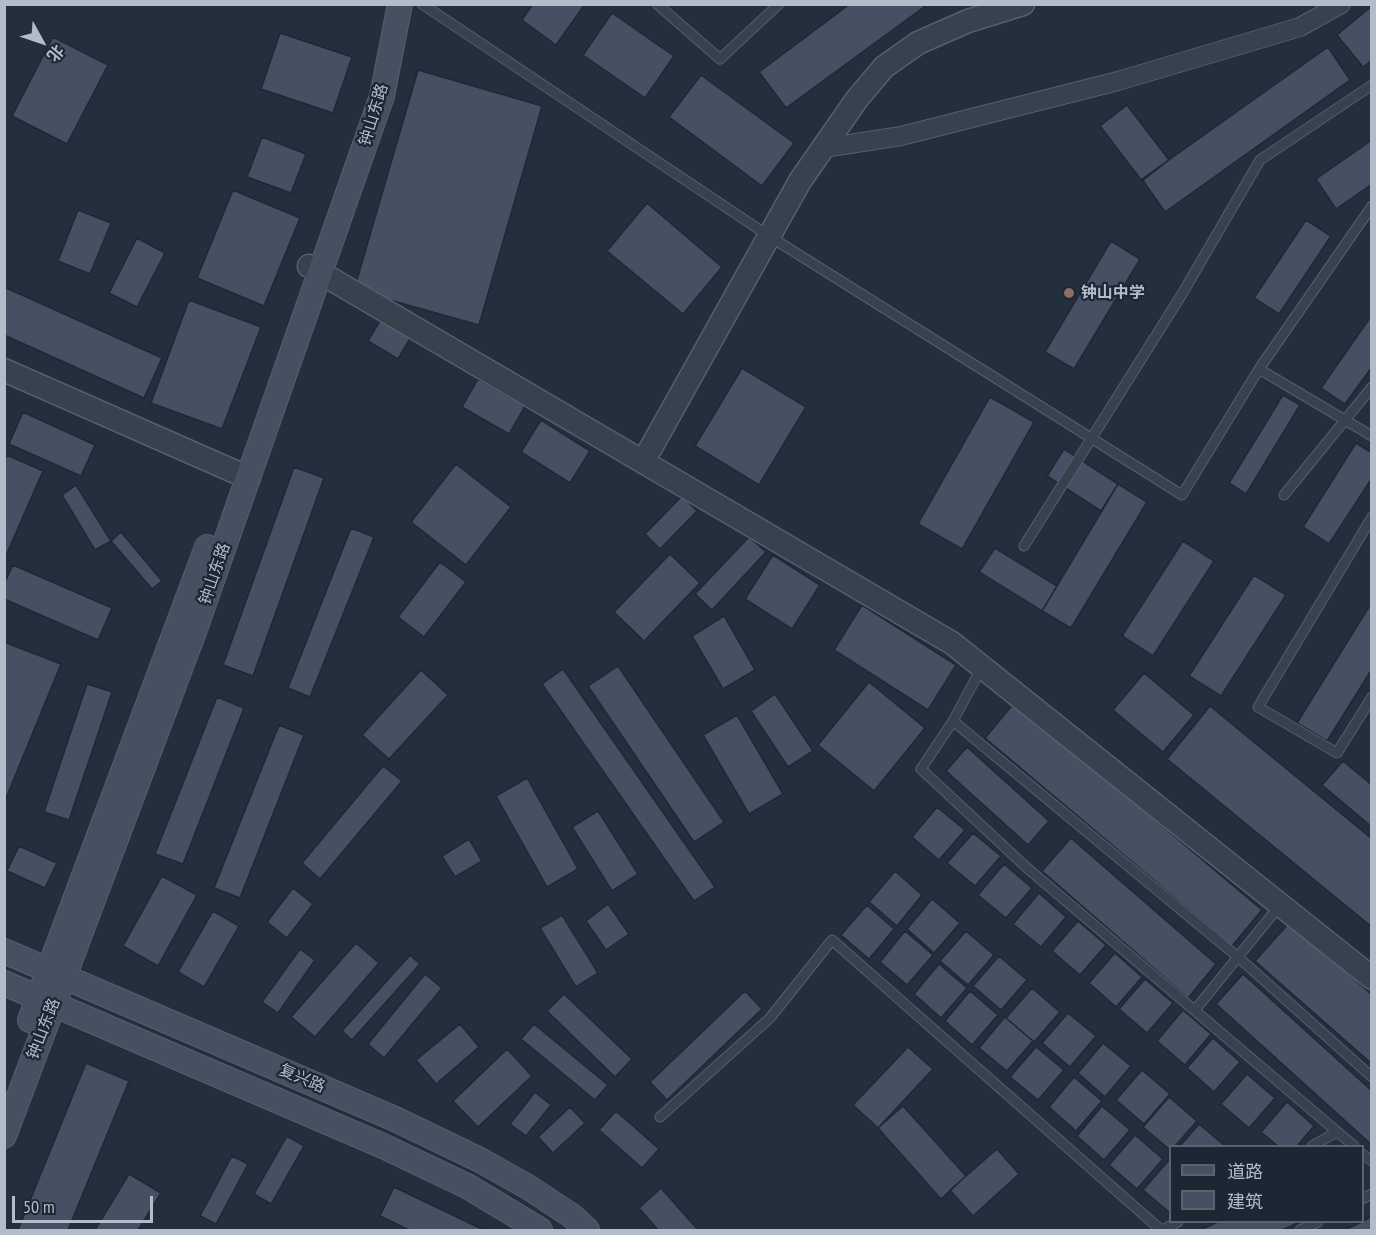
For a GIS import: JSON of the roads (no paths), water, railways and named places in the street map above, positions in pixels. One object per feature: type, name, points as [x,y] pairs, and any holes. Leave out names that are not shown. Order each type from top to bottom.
[{"type":"main road","name":"钟山东路","points":[[315,270],[371,96],[387,4]]},
{"type":"main road","name":"钟山东路","points":[[4,1088],[46,1001],[194,632],[242,475],[315,270],[382,96],[400,4]]},
{"type":"main road","name":"复兴路","points":[[4,951],[395,1119],[480,1160],[546,1198],[572,1216],[587,1230]]},
{"type":"main road","name":"复兴路","points":[[4,983],[383,1146],[467,1186],[540,1230]]},
{"type":"main road","name":"钟山东路","points":[[4,1136],[46,1001]]},
{"type":"street","points":[[643,462],[800,181],[857,99],[884,67],[918,43],[968,21],[1023,4]]},
{"type":"street","points":[[824,148],[901,136],[1118,81],[1300,27],[1341,4]]},
{"type":"street","points":[[315,270],[952,643],[1371,978]]},
{"type":"street","points":[[4,370],[242,475]]},
{"type":"lane","points":[[422,4],[769,236],[1182,495],[1259,369],[1371,207]]},
{"type":"lane","points":[[657,4],[720,59],[779,4]]},
{"type":"lane","points":[[1024,546],[1182,294],[1260,160],[1371,85]]},
{"type":"lane","points":[[1259,369],[1371,436]]},
{"type":"lane","points":[[1284,495],[1346,421],[1371,387]]},
{"type":"lane","points":[[1371,517],[1258,707],[1337,753],[1371,697]]},
{"type":"lane","points":[[982,667],[953,722],[921,769],[1026,867],[1353,1145]]},
{"type":"lane","points":[[953,722],[1238,957],[1371,1077]]},
{"type":"lane","points":[[1195,1010],[1280,905]]},
{"type":"lane","points":[[660,1117],[770,1017],[832,939],[1162,1230]]},
{"type":"lane","points":[[1314,1145],[1337,1132]]},
{"type":"lane","points":[[1300,1230],[1314,1223]]},
{"type":"place","name":"钟山中学","points":[[1069,293]]}]
